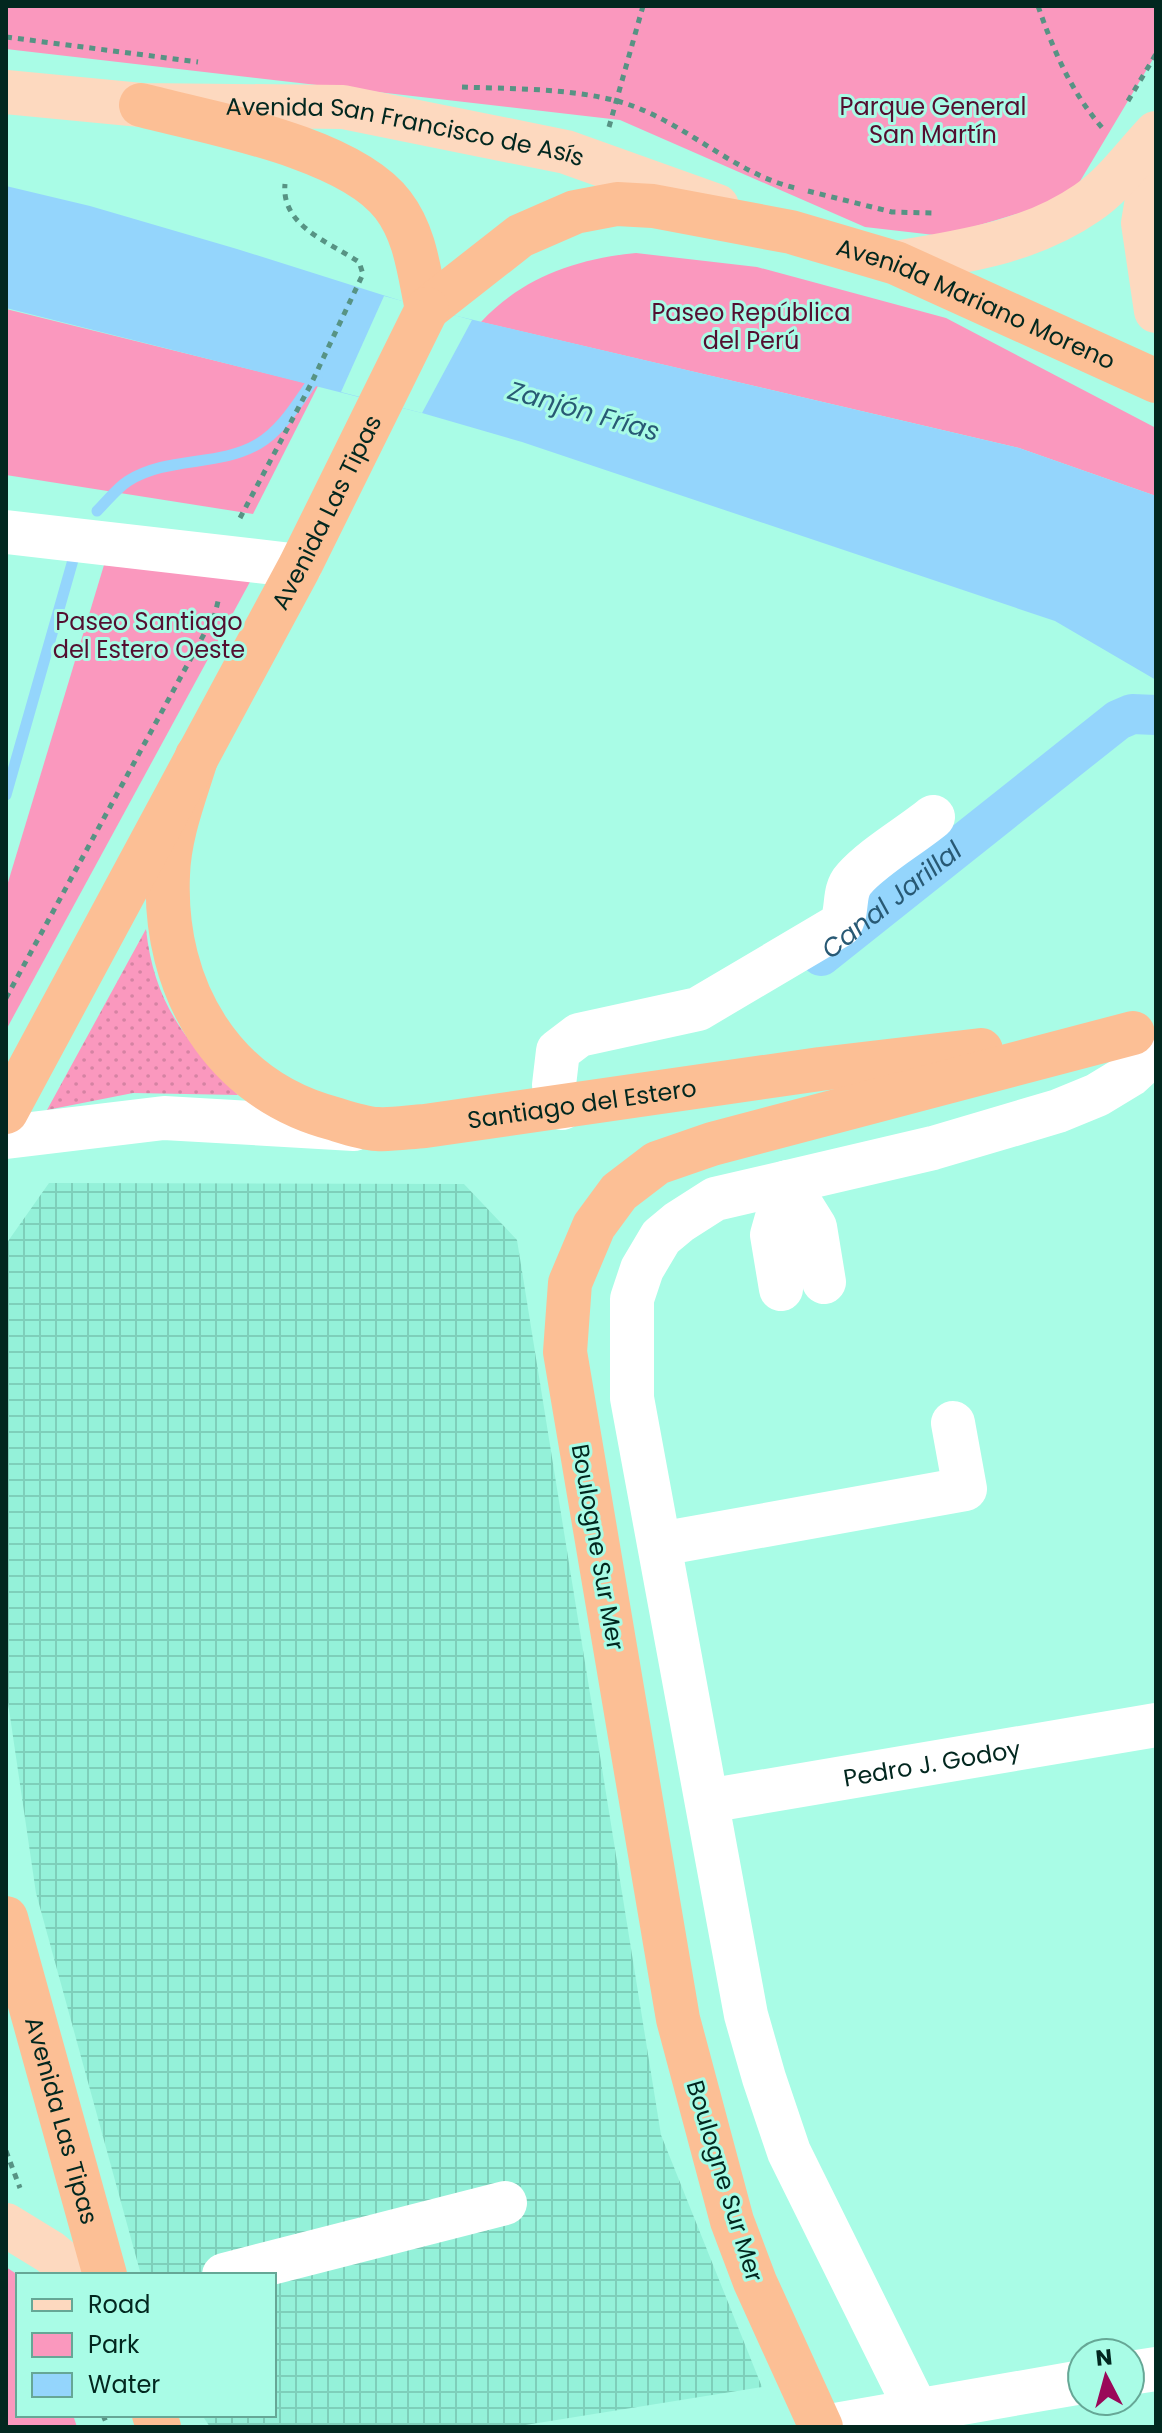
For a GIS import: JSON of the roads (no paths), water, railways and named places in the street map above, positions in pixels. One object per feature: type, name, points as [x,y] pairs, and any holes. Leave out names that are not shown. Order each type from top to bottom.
[{"type":"highway","points":[[141,105],[293,145],[353,172],[392,204],[412,239],[427,309]]},
{"type":"highway","name":"Avenida Mariano Moreno","points":[[427,309],[520,236],[575,212],[617,204],[653,206],[791,232],[896,263],[1156,381]]},
{"type":"highway","name":"Avenida Las Tipas","points":[[6,1112],[300,566],[427,309]]},
{"type":"highway","name":"Avenida Las Tipas","points":[[197,756],[170,848],[168,873],[175,942],[192,1007],[231,1061],[265,1091],[303,1111],[376,1129]]},
{"type":"highway","name":"Santiago del Estero","points":[[376,1129],[475,1122],[820,1069],[1148,1038]]},
{"type":"highway","name":"Boulogne Sur Mer","points":[[823,2427],[755,2282],[732,2221],[678,2019],[565,1352],[570,1283],[594,1226],[619,1192],[657,1163],[712,1144],[1148,1038]]},
{"type":"highway","name":"Avenida Las Tipas","points":[[6,1918],[104,2273]]},
{"type":"main road","name":"Avenida San Francisco de Asís","points":[[6,92],[141,105],[297,104],[343,107],[566,152],[791,232]]},
{"type":"main road","points":[[896,263],[998,245],[1038,232],[1089,202],[1156,133]]},
{"type":"main road","points":[[1156,145],[1143,223],[1156,311]]},
{"type":"main road","points":[[6,2225],[50,2252],[76,2273]]},
{"type":"street","points":[[6,532],[300,566]]},
{"type":"street","points":[[562,1108],[554,1085],[558,1051],[579,1035],[698,1009],[840,925],[847,914],[845,899],[852,880],[933,817]]},
{"type":"street","points":[[922,2419],[789,2152],[746,2015],[632,1398],[632,1299],[642,1269],[661,1237],[715,1199],[933,1148],[1058,1111],[1097,1095],[1130,1075],[1148,1038]]},
{"type":"street","name":"Santiago del Estero","points":[[6,1137],[164,1118],[314,1129],[376,1129]]},
{"type":"street","points":[[787,1182],[815,1227],[824,1282]]},
{"type":"street","points":[[781,1289],[772,1235],[787,1182]]},
{"type":"street","points":[[660,1544],[965,1489],[953,1423]]},
{"type":"street","name":"Pedro J. Godoy","points":[[707,1801],[1156,1725]]},
{"type":"street","points":[[232,2273],[505,2203]]},
{"type":"street","points":[[823,2427],[922,2419],[1066,2386]]},
{"type":"water","name":"Zanjón Frías","points":[[6,186],[90,206],[427,309],[1019,448],[1156,496],[1156,680],[1055,621],[522,442],[422,413],[6,308]]},
{"type":"waterway","points":[[97,511],[124,484],[143,473],[227,456],[258,444],[284,422],[318,374]]},
{"type":"waterway","points":[[6,795],[73,560]]},
{"type":"waterway","name":"Canal Jarillal","points":[[821,956],[1118,720],[1132,714],[1156,715]]},
{"type":"park label","name":"Parque General San Martín","points":[[933,120]]},
{"type":"park label","name":"Paseo República del Perú","points":[[751,326]]},
{"type":"park label","name":"Paseo Santiago del Estero Oeste","points":[[149,635]]}]
